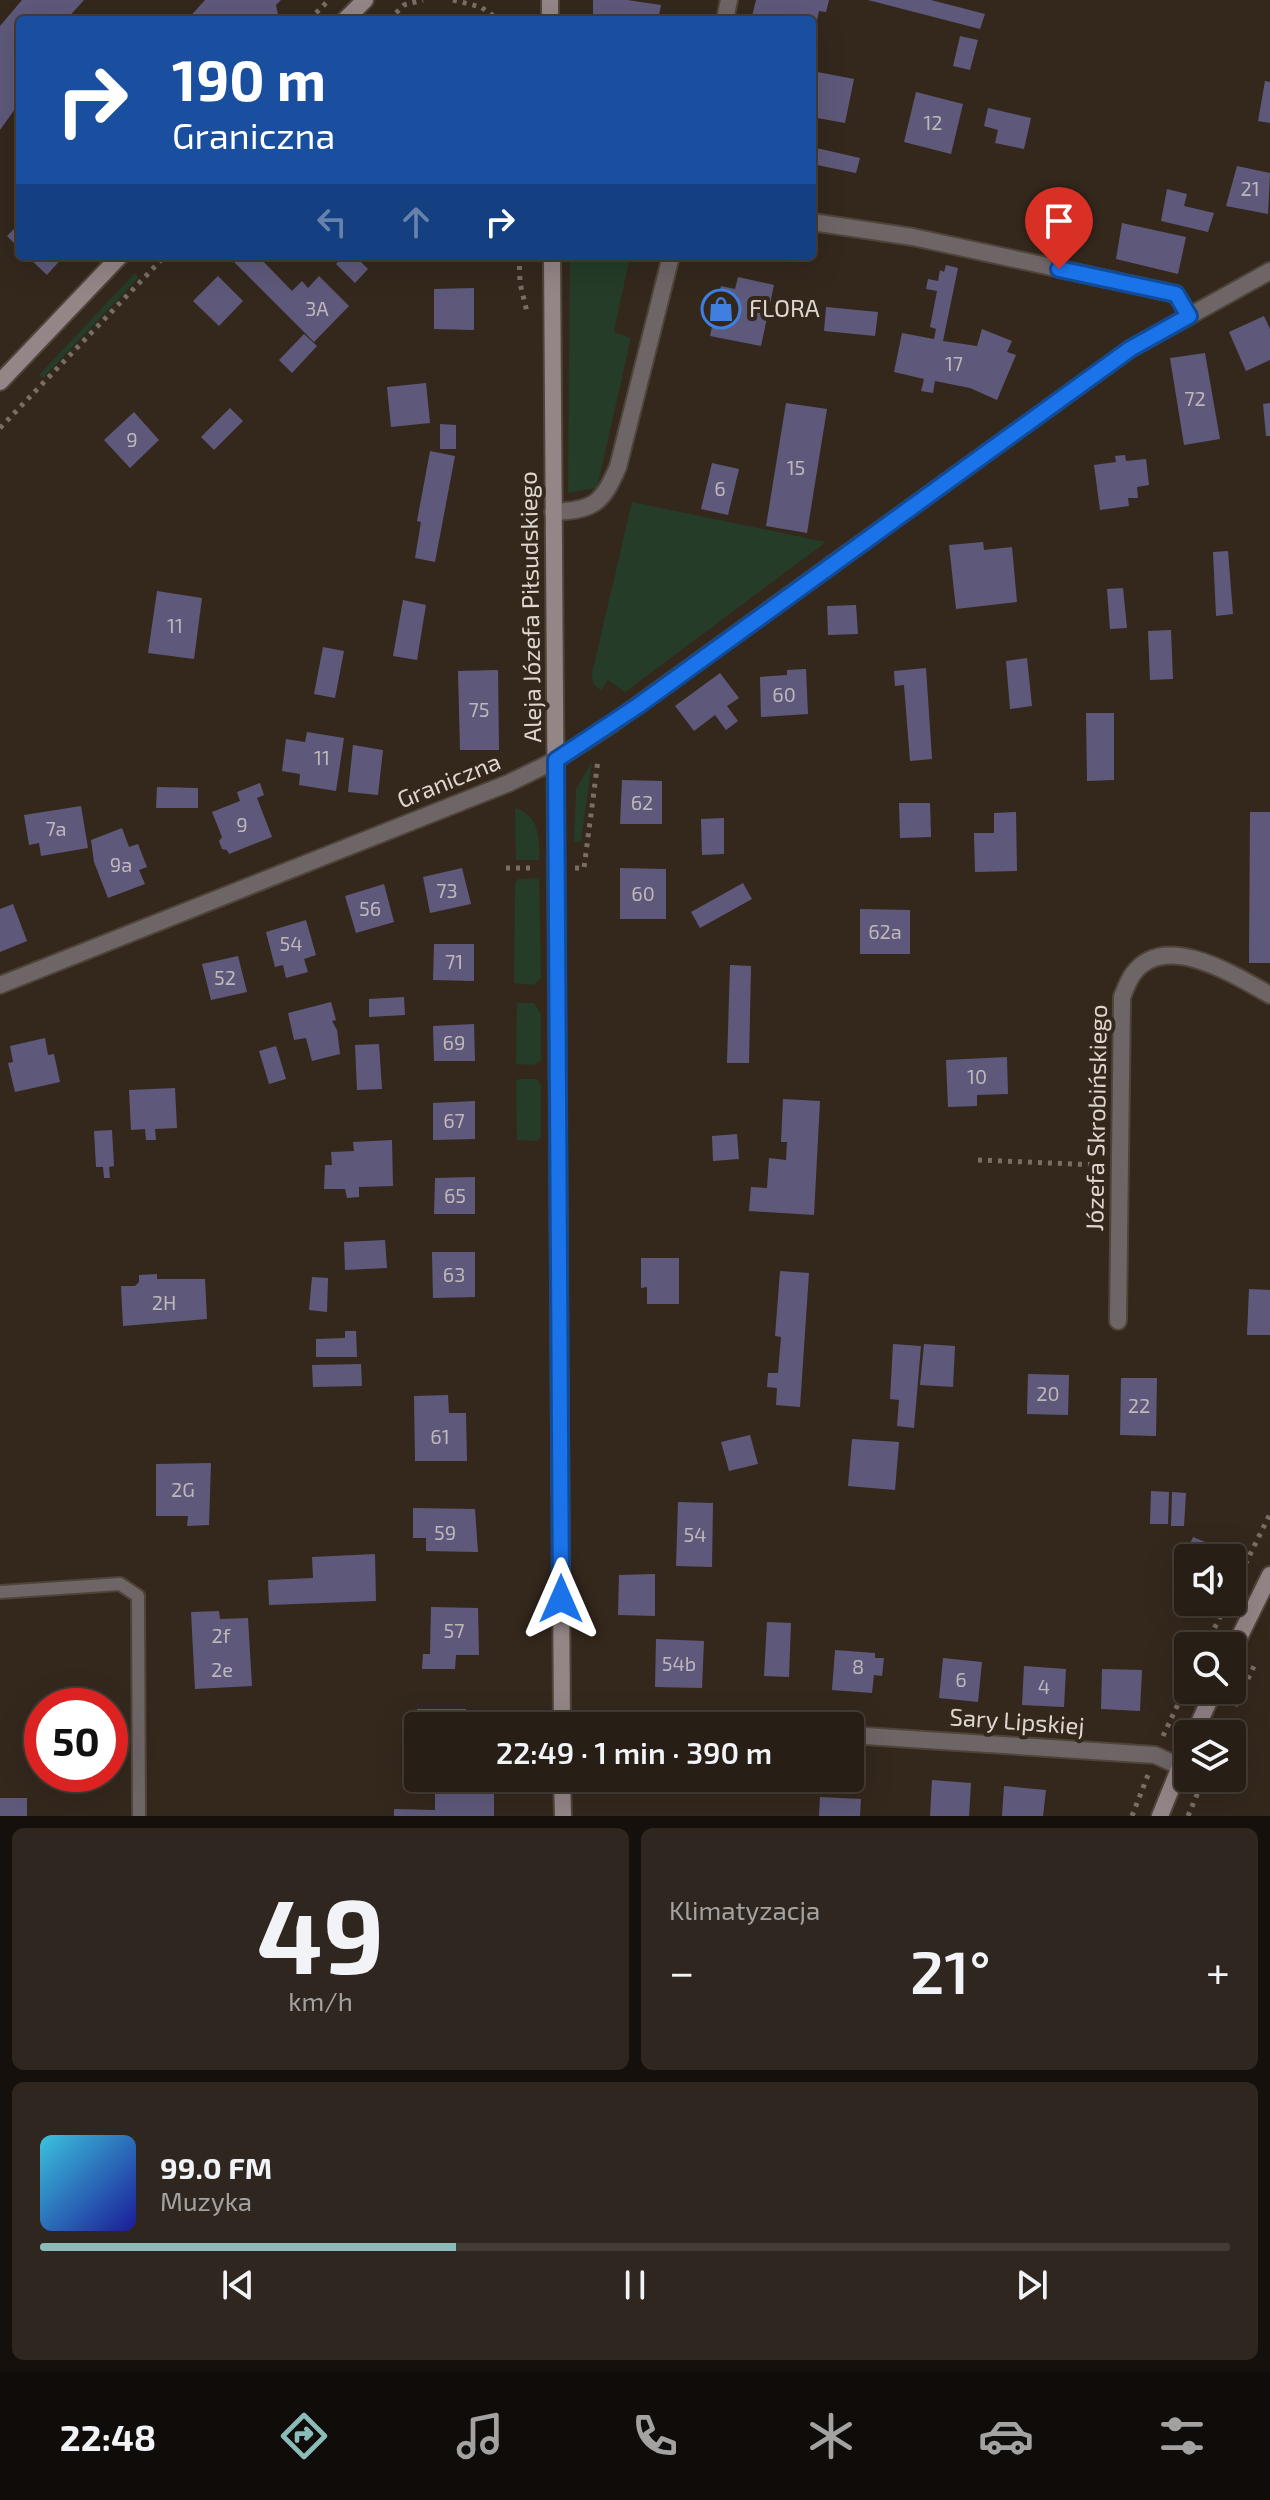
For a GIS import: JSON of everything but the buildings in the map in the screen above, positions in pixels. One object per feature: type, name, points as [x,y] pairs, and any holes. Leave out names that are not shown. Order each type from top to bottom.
[{"type":"main road","points":[[349,16],[365,0]]},
{"type":"main road","points":[[0,382],[116,260]]},
{"type":"main road","name":"Aleja Józefa Piłsudskiego","points":[[552,260],[562,1712]]},
{"type":"main road","points":[[1242,1632],[1270,1575]]},
{"type":"main road","points":[[1160,1816],[1174,1779]]},
{"type":"main road","points":[[562,1792],[563,1816]]},
{"type":"street","points":[[816,223],[913,237],[1176,294],[1189,316]]},
{"type":"street","points":[[553,512],[593,507],[607,493],[618,467],[670,260]]},
{"type":"street","name":"Graniczna","points":[[0,985],[509,783],[556,760],[639,705],[1130,349],[1270,271]]},
{"type":"street","name":"Józefa Skrobińskiego","points":[[1118,1321],[1122,997],[1133,973],[1153,959],[1188,955],[1228,971],[1270,995]]},
{"type":"street","name":"Sary Lipskiej","points":[[864,1736],[1155,1755],[1174,1764]]},
{"type":"lane","points":[[0,1592],[120,1584],[138,1596],[139,1816]]},
{"type":"path","points":[[313,16],[329,0]]},
{"type":"path","points":[[393,16],[404,5],[423,0]]},
{"type":"path","points":[[453,0],[481,7],[493,16]]},
{"type":"path","points":[[0,428],[161,260]]},
{"type":"path","points":[[519,260],[520,283],[528,317]]},
{"type":"path","points":[[506,868],[584,868],[597,764],[608,750]]},
{"type":"path","points":[[978,1160],[1120,1166]]},
{"type":"path","points":[[1246,1563],[1270,1514]]},
{"type":"path","points":[[1229,1719],[1258,1656]]},
{"type":"path","points":[[1188,1816],[1198,1792]]},
{"type":"green space","points":[[570,260],[629,260],[614,332],[631,338],[597,488],[568,493]]},
{"type":"green space","points":[[135,273],[139,277],[43,378],[39,375]]},
{"type":"green space","points":[[632,502],[826,542],[625,692],[608,680],[601,691],[593,683],[592,673]]},
{"type":"green space","points":[[592,762],[581,841],[574,842],[576,789]]},
{"type":"green space","points":[[515,808],[523,811],[533,822],[538,836],[539,860],[516,860]]},
{"type":"green space","points":[[539,878],[541,978],[533,985],[514,983],[515,883],[518,879]]},
{"type":"green space","points":[[517,1003],[534,1003],[541,1014],[541,1060],[534,1065],[516,1064]]},
{"type":"green space","points":[[537,1079],[541,1085],[541,1137],[537,1141],[517,1140],[516,1081]]},
{"type":"place","name":"FLORA","points":[[721,309]]},
{"type":"route","points":[[561,1599],[556,760],[639,705],[1130,349],[1189,316],[1176,294],[1059,269]]}]
